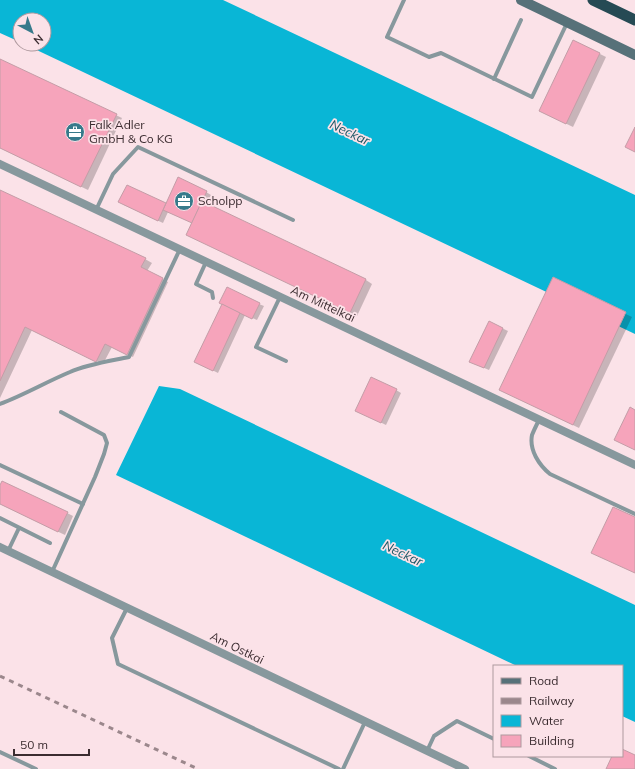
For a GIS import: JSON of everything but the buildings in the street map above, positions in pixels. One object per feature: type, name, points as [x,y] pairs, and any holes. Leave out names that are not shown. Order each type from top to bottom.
[{"type":"highway","points":[[593,0],[635,20]]},
{"type":"main road","points":[[521,0],[635,55]]},
{"type":"street","name":"Am Mittelkai","points":[[0,164],[635,465]]},
{"type":"street","name":"Am Ostkai","points":[[0,547],[465,769]]},
{"type":"lane","points":[[404,0],[386,37],[429,57],[441,53],[532,97],[568,22]]},
{"type":"lane","points":[[494,79],[521,20]]},
{"type":"lane","points":[[96,210],[113,174],[138,147],[293,220]]},
{"type":"lane","points":[[0,404],[70,372],[129,357],[180,250]]},
{"type":"lane","points":[[206,262],[196,284],[212,292],[213,298]]},
{"type":"lane","points":[[280,297],[256,347],[286,361]]},
{"type":"lane","points":[[52,572],[98,471],[106,443],[104,435],[61,412]]},
{"type":"lane","points":[[539,420],[532,435],[533,447],[542,468],[550,474],[635,514]]},
{"type":"lane","points":[[0,465],[83,504]]},
{"type":"lane","points":[[0,518],[50,543]]},
{"type":"lane","points":[[8,551],[19,528]]},
{"type":"lane","points":[[127,608],[112,638],[118,664],[339,769]]},
{"type":"lane","points":[[427,751],[434,736],[458,721],[493,738]]},
{"type":"lane","points":[[343,769],[365,722]]},
{"type":"lane","points":[[0,752],[36,769]]},
{"type":"lane","points":[[530,757],[555,769]]},
{"type":"water","name":"Neckar","points":[[0,0],[223,0],[635,195],[635,334],[41,52],[52,52],[52,12],[12,12],[12,38],[0,33]]},
{"type":"water","name":"Neckar","points":[[159,386],[180,389],[635,605],[635,722],[623,716],[623,665],[515,665],[116,475]]},
{"type":"railway","points":[[0,676],[198,769]]},
{"type":"place","name":"Falk Adler GmbH & Co KG","points":[[75,132]]},
{"type":"place","name":"Scholpp","points":[[184,201]]}]
